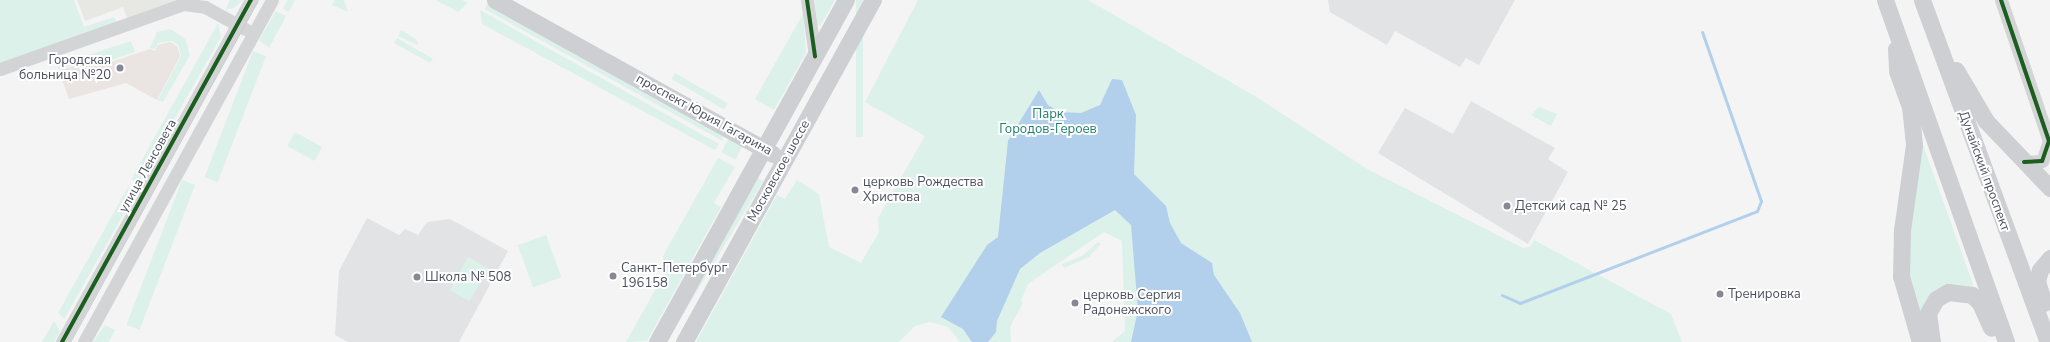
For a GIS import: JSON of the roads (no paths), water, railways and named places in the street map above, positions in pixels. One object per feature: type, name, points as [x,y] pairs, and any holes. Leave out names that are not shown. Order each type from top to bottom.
[{"type":"main road","name":"проспект Юрия Гагарина","points":[[495,0],[766,146]]},
{"type":"main road","name":"проспект Юрия Гагарина","points":[[517,0],[786,159]]},
{"type":"main road","name":"Московское шоссе","points":[[657,342],[846,0]]},
{"type":"main road","name":"Московское шоссе","points":[[684,342],[873,0]]},
{"type":"main road","points":[[1885,0],[2006,342]]},
{"type":"main road","name":"Дунайский проспект","points":[[1922,0],[2048,342]]},
{"type":"main road","points":[[1893,25],[1898,71],[1910,106],[1914,145],[1902,230],[1901,276],[1920,342]]},
{"type":"main road","points":[[1936,38],[1986,121],[2050,188]]},
{"type":"main road","points":[[2050,258],[2040,270],[2037,280],[2050,320]]},
{"type":"main road","points":[[1932,342],[1926,321],[1931,306],[1941,295],[1957,291],[1972,295],[1980,303],[1996,342]]},
{"type":"street","name":"улица Ленсовета","points":[[62,342],[251,0]]},
{"type":"street","points":[[84,342],[272,0]]},
{"type":"street","points":[[807,0],[815,56]]},
{"type":"street","points":[[2001,0],[2049,141],[2042,161],[2024,162]]},
{"type":"street","points":[[0,69],[184,4],[205,8],[254,34]]},
{"type":"water","points":[[1112,79],[1122,80],[1136,115],[1134,174],[1166,206],[1170,223],[1181,243],[1212,263],[1214,275],[1240,313],[1252,342],[1131,342],[1138,310],[1131,225],[1115,210],[1040,253],[1020,269],[997,321],[996,332],[988,342],[972,342],[963,329],[941,317],[987,245],[998,237],[1008,141],[1039,90],[1048,105],[1059,112],[1081,113],[1100,105]]},
{"type":"waterway","points":[[1502,295],[1520,303],[1757,211],[1761,201],[1702,32]]},
{"type":"tram line","points":[[70,342],[258,0]]},
{"type":"place","name":"Городская больница №20","points":[[120,68]]},
{"type":"place","name":"церковь Рождества Христова","points":[[855,190]]},
{"type":"place","name":"Детский сад № 25","points":[[1507,206]]},
{"type":"place","name":"Санкт-Петербург 196158","points":[[613,276]]},
{"type":"place","name":"Школа № 508","points":[[417,277]]},
{"type":"place","name":"Тренировка","points":[[1720,294]]},
{"type":"place","name":"церковь Сергия Радонежского","points":[[1075,303]]},
{"type":"park label","name":"Парк Городов-Героев","points":[[1048,122]]}]
